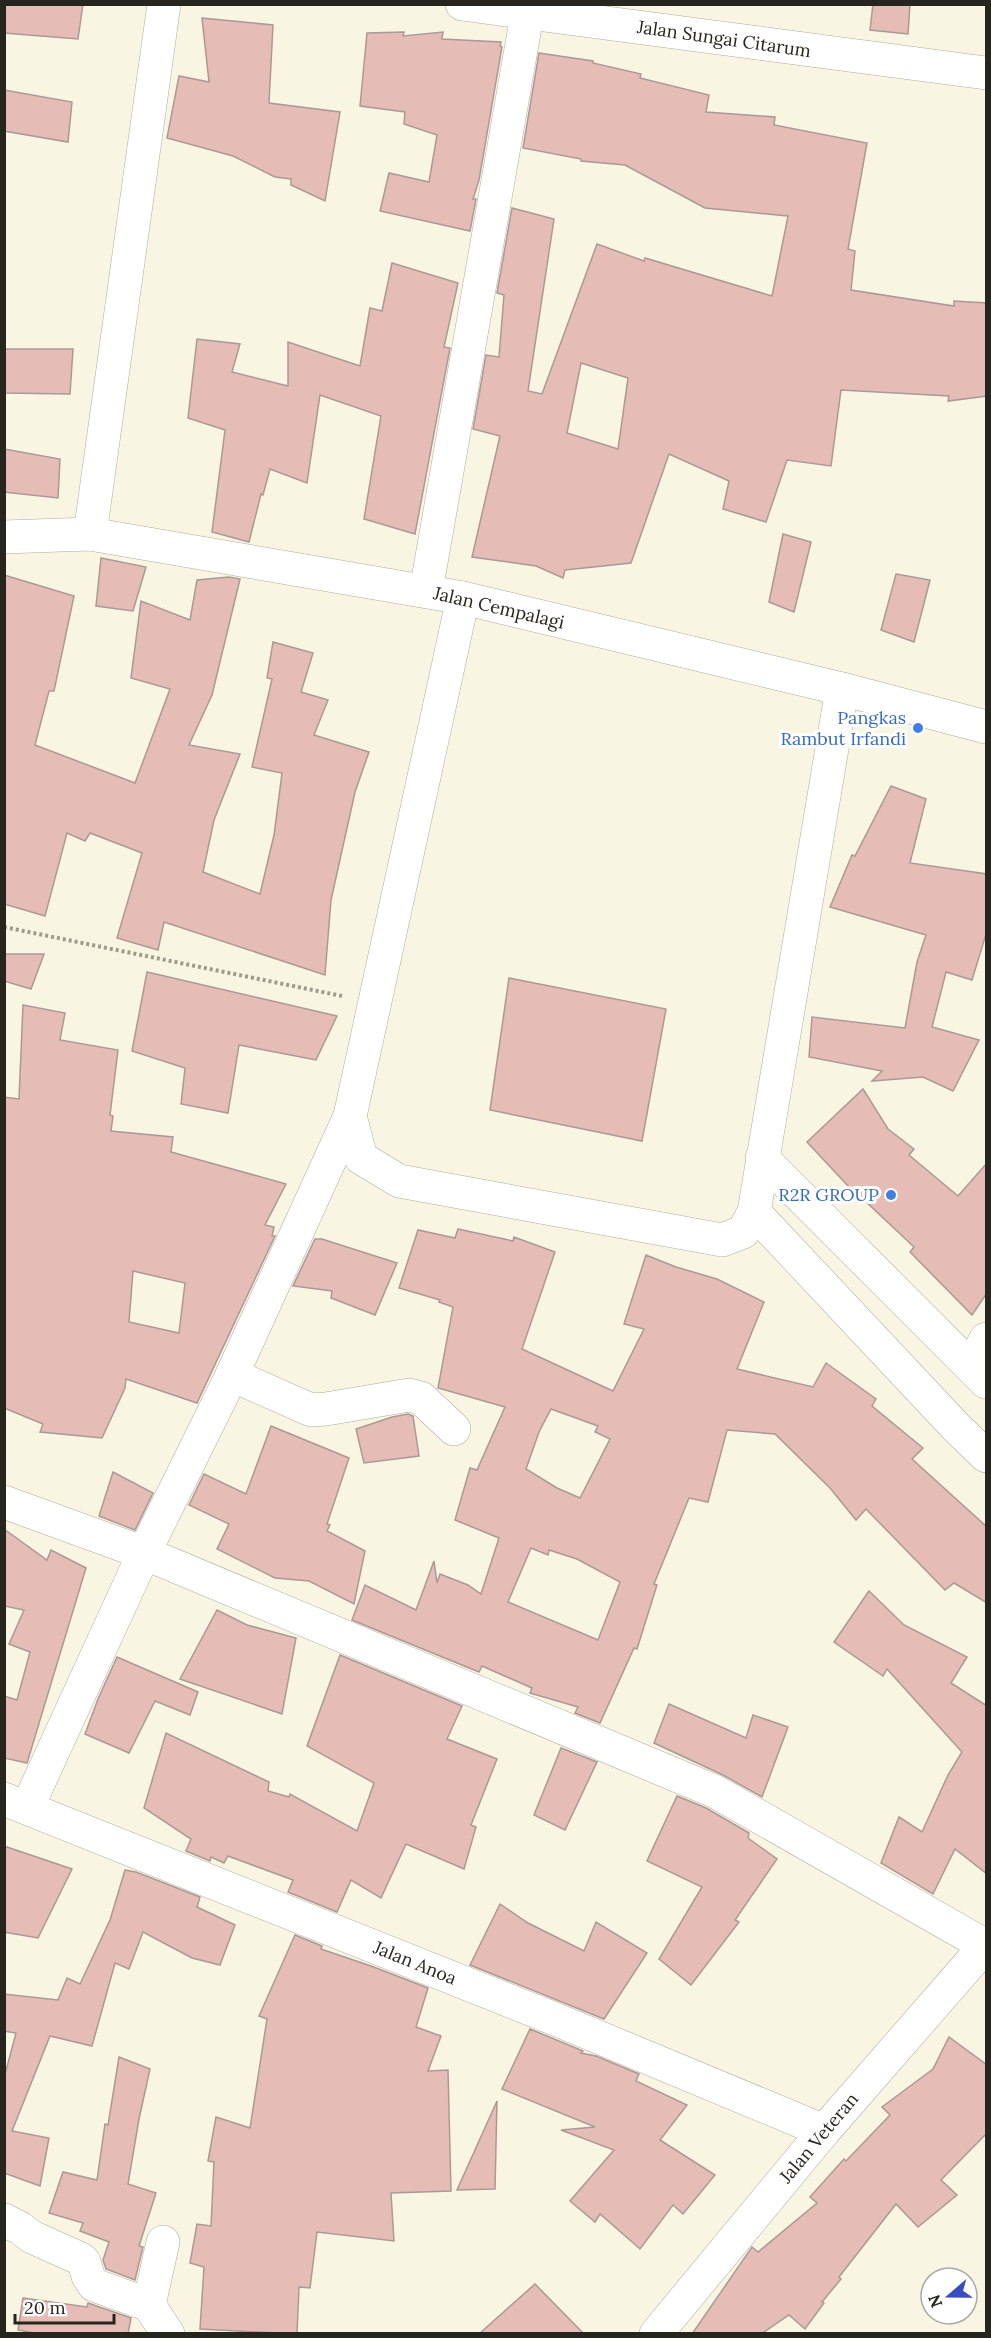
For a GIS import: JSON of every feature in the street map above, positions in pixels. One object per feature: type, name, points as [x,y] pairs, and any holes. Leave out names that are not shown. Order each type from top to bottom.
[{"type":"street","points":[[90,534],[164,4]]},
{"type":"street","name":"Jalan Sungai Citarum","points":[[462,4],[529,8],[908,64],[987,73]]},
{"type":"street","points":[[426,591],[529,8]]},
{"type":"street","name":"Jalan Cempalagi","points":[[4,537],[90,534],[463,598],[842,689],[987,727]]},
{"type":"street","points":[[16,1803],[232,1375],[350,1116],[463,598]]},
{"type":"street","points":[[350,1116],[361,1158],[399,1181],[722,1240],[743,1233],[754,1212],[842,689]]},
{"type":"street","points":[[762,1158],[981,1363]]},
{"type":"street","points":[[754,1212],[956,1427],[987,1456]]},
{"type":"street","points":[[232,1375],[311,1410],[408,1395],[421,1398],[454,1429]]},
{"type":"street","points":[[4,1502],[144,1553],[714,1791],[986,1945]]},
{"type":"street","name":"Jalan Anoa","points":[[16,1803],[550,2017],[824,2131]]},
{"type":"street","name":"Jalan Veteran","points":[[656,2334],[824,2131],[986,1945]]},
{"type":"street","points":[[4,2220],[32,2237],[81,2259],[94,2285],[149,2305],[168,2334]]},
{"type":"street","points":[[149,2305],[163,2242]]},
{"type":"path","points":[[4,927],[374,1003]]},
{"type":"building","points":[[4,4],[83,4],[78,39],[4,33]]},
{"type":"building","points":[[873,4],[910,4],[908,34],[870,30]]},
{"type":"building","points":[[202,18],[273,25],[269,103],[340,112],[325,201],[291,185],[291,179],[275,177],[233,156],[167,138],[179,76],[209,82]]},
{"type":"building","points":[[404,32],[403,36],[443,32],[442,39],[501,42],[479,180],[473,199],[476,199],[470,231],[380,211],[389,173],[429,182],[437,135],[404,124],[405,112],[360,106],[367,33]]},
{"type":"building","points":[[539,53],[593,61],[593,63],[641,74],[640,78],[709,95],[706,112],[775,117],[774,125],[867,143],[848,249],[855,251],[851,290],[954,306],[954,301],[987,303],[987,396],[948,401],[949,396],[841,390],[831,466],[787,460],[766,522],[723,509],[729,481],[669,454],[631,563],[565,570],[563,578],[536,566],[472,557],[500,436],[473,429],[486,355],[499,357],[504,295],[497,293],[512,208],[554,219],[528,391],[542,394],[597,244],[644,261],[645,258],[772,296],[788,216],[705,208],[625,165],[581,161],[581,159],[523,148]],"holes":[[[581,363],[628,378],[618,449],[567,433]]]},
{"type":"building","points":[[4,90],[72,102],[68,142],[4,131]]},
{"type":"building","points":[[392,263],[458,283],[444,347],[450,348],[415,534],[364,519],[381,416],[320,395],[307,483],[270,469],[249,542],[212,532],[225,430],[188,418],[197,339],[240,344],[232,372],[288,386],[288,342],[360,366],[370,308],[382,311]]},
{"type":"building","points":[[4,349],[73,349],[70,394],[4,393]]},
{"type":"building","points":[[4,449],[60,459],[58,498],[4,492]]},
{"type":"building","points":[[783,534],[811,542],[794,612],[769,602]]},
{"type":"building","points":[[101,558],[146,567],[133,611],[96,606]]},
{"type":"building","points":[[896,574],[930,580],[914,642],[881,630]]},
{"type":"building","points":[[4,575],[74,596],[54,691],[49,691],[35,745],[135,783],[170,689],[131,678],[141,601],[190,620],[197,580],[229,577],[240,579],[212,695],[189,745],[240,754],[214,820],[203,872],[260,894],[274,835],[282,773],[252,767],[272,679],[267,678],[273,642],[313,653],[301,692],[328,700],[314,735],[369,752],[355,792],[331,900],[325,975],[164,922],[158,950],[117,938],[142,853],[90,833],[85,841],[67,833],[45,916],[4,904]]},
{"type":"building","points":[[891,786],[926,799],[910,863],[987,874],[987,931],[972,980],[946,972],[932,1027],[979,1040],[953,1091],[923,1077],[872,1081],[882,1071],[809,1057],[812,1017],[905,1028],[917,962],[926,935],[830,907],[852,855],[855,856]]},
{"type":"building","points":[[4,954],[44,954],[31,989],[4,981]]},
{"type":"building","points":[[147,972],[337,1016],[316,1060],[239,1045],[228,1113],[181,1104],[185,1068],[132,1051]]},
{"type":"building","points":[[509,978],[666,1009],[642,1141],[490,1110]]},
{"type":"building","points":[[23,1005],[65,1013],[60,1040],[118,1050],[110,1115],[113,1116],[111,1131],[173,1137],[171,1152],[286,1184],[265,1225],[274,1227],[272,1236],[275,1236],[197,1403],[126,1379],[125,1388],[102,1438],[40,1432],[43,1424],[4,1408],[4,1097],[19,1099]],"holes":[[[133,1271],[185,1283],[179,1333],[129,1322]]]},
{"type":"building","points":[[863,1089],[888,1129],[914,1149],[909,1155],[958,1196],[987,1163],[987,1293],[972,1315],[910,1252],[914,1247],[864,1200],[863,1202],[807,1142]]},
{"type":"building","points":[[458,1229],[513,1241],[514,1237],[555,1252],[522,1349],[613,1391],[644,1329],[624,1324],[646,1255],[717,1279],[764,1302],[737,1369],[813,1387],[826,1363],[876,1399],[872,1406],[923,1448],[912,1459],[987,1527],[987,1603],[954,1583],[945,1590],[866,1509],[856,1520],[830,1488],[775,1434],[727,1430],[708,1502],[689,1498],[654,1584],[657,1585],[637,1649],[634,1648],[600,1723],[575,1713],[578,1707],[530,1693],[532,1688],[482,1666],[479,1672],[352,1620],[365,1585],[416,1610],[434,1561],[437,1583],[440,1574],[468,1585],[481,1594],[499,1538],[455,1520],[470,1468],[477,1470],[505,1407],[438,1388],[453,1307],[439,1302],[440,1300],[399,1288],[418,1230],[455,1238]],"holes":[[[551,1409],[598,1426],[595,1432],[610,1439],[580,1498],[557,1488],[526,1469],[539,1432]],[[531,1548],[548,1555],[549,1550],[577,1559],[620,1582],[598,1640],[508,1602]]]},
{"type":"building","points":[[315,1239],[322,1239],[397,1263],[375,1315],[331,1298],[332,1291],[293,1286]]},
{"type":"building","points":[[408,1414],[413,1416],[419,1456],[364,1463],[356,1429]]},
{"type":"building","points":[[271,1426],[349,1458],[327,1524],[330,1525],[327,1531],[365,1551],[354,1604],[309,1581],[275,1578],[217,1549],[229,1524],[189,1505],[204,1474],[246,1494]]},
{"type":"building","points":[[113,1472],[153,1493],[135,1530],[99,1516]]},
{"type":"building","points":[[4,1529],[47,1560],[51,1550],[86,1568],[27,1763],[4,1758],[4,1696],[17,1700],[30,1652],[9,1644],[24,1610],[4,1606]]},
{"type":"building","points":[[869,1591],[904,1625],[967,1657],[951,1683],[987,1706],[987,1874],[955,1849],[933,1894],[881,1863],[899,1817],[922,1832],[948,1775],[962,1752],[887,1669],[883,1676],[834,1642]]},
{"type":"building","points":[[217,1610],[247,1625],[296,1638],[282,1714],[180,1679]]},
{"type":"building","points":[[340,1655],[462,1706],[447,1739],[497,1759],[471,1825],[476,1827],[464,1869],[406,1844],[381,1898],[351,1880],[337,1912],[288,1892],[293,1880],[228,1856],[224,1863],[211,1857],[210,1861],[186,1851],[191,1839],[144,1808],[166,1733],[269,1782],[268,1791],[289,1797],[290,1794],[357,1831],[374,1783],[307,1746]]},
{"type":"building","points":[[117,1657],[198,1692],[190,1715],[155,1701],[129,1753],[85,1734]]},
{"type":"building","points":[[669,1704],[746,1738],[753,1715],[788,1727],[762,1797],[723,1775],[654,1743]]},
{"type":"building","points":[[561,1748],[597,1762],[565,1830],[534,1815]]},
{"type":"building","points":[[677,1796],[706,1808],[749,1833],[748,1838],[777,1859],[735,1920],[739,1922],[691,1985],[659,1959],[702,1887],[647,1861]]},
{"type":"building","points":[[4,1846],[72,1869],[38,1938],[4,1932]]},
{"type":"building","points":[[125,1870],[136,1872],[200,1897],[197,1907],[235,1925],[220,1965],[192,1958],[143,1932],[129,1969],[115,1963],[92,2046],[50,2036],[12,2131],[49,2138],[40,2186],[4,2173],[4,2078],[16,2033],[4,2031],[4,1994],[58,2000],[67,1978],[80,1984],[110,1920]]},
{"type":"building","points":[[500,1904],[528,1923],[584,1951],[596,1922],[647,1953],[604,2019],[470,1965]]},
{"type":"building","points":[[295,1935],[322,1946],[321,1949],[428,1988],[416,2027],[441,2036],[428,2071],[448,2070],[451,2191],[391,2193],[394,2241],[317,2232],[310,2288],[299,2287],[297,2334],[200,2329],[204,2267],[190,2263],[197,2224],[211,2226],[214,2162],[208,2161],[216,2117],[250,2128],[267,2019],[259,2016]]},
{"type":"building","points":[[530,2029],[583,2051],[581,2053],[596,2056],[639,2074],[636,2081],[687,2105],[660,2140],[715,2175],[683,2214],[673,2205],[640,2249],[600,2214],[595,2222],[570,2201],[614,2150],[561,2130],[595,2127],[502,2089]]},
{"type":"building","points":[[949,2037],[987,2065],[987,2133],[941,2180],[957,2195],[918,2227],[896,2204],[839,2277],[841,2279],[822,2302],[824,2303],[805,2329],[789,2315],[761,2334],[692,2334],[752,2247],[758,2252],[817,2203],[810,2197],[844,2159],[846,2161],[890,2115],[882,2107],[933,2069]]},
{"type":"building","points":[[119,2057],[150,2069],[128,2184],[156,2193],[139,2246],[143,2247],[135,2280],[106,2269],[103,2260],[109,2242],[80,2231],[83,2223],[49,2213],[63,2172],[97,2180],[105,2124],[108,2125]]},
{"type":"building","points":[[497,2101],[495,2189],[457,2190]]},
{"type":"building","points":[[535,2284],[584,2334],[479,2334]]},
{"type":"building","points":[[23,2298],[87,2307],[88,2303],[131,2318],[128,2334],[39,2334],[18,2330]]},
{"type":"place","name":"Pangkas Rambut Irfandi","points":[[918,728]]},
{"type":"place","name":"R2R GROUP","points":[[891,1195]]}]
